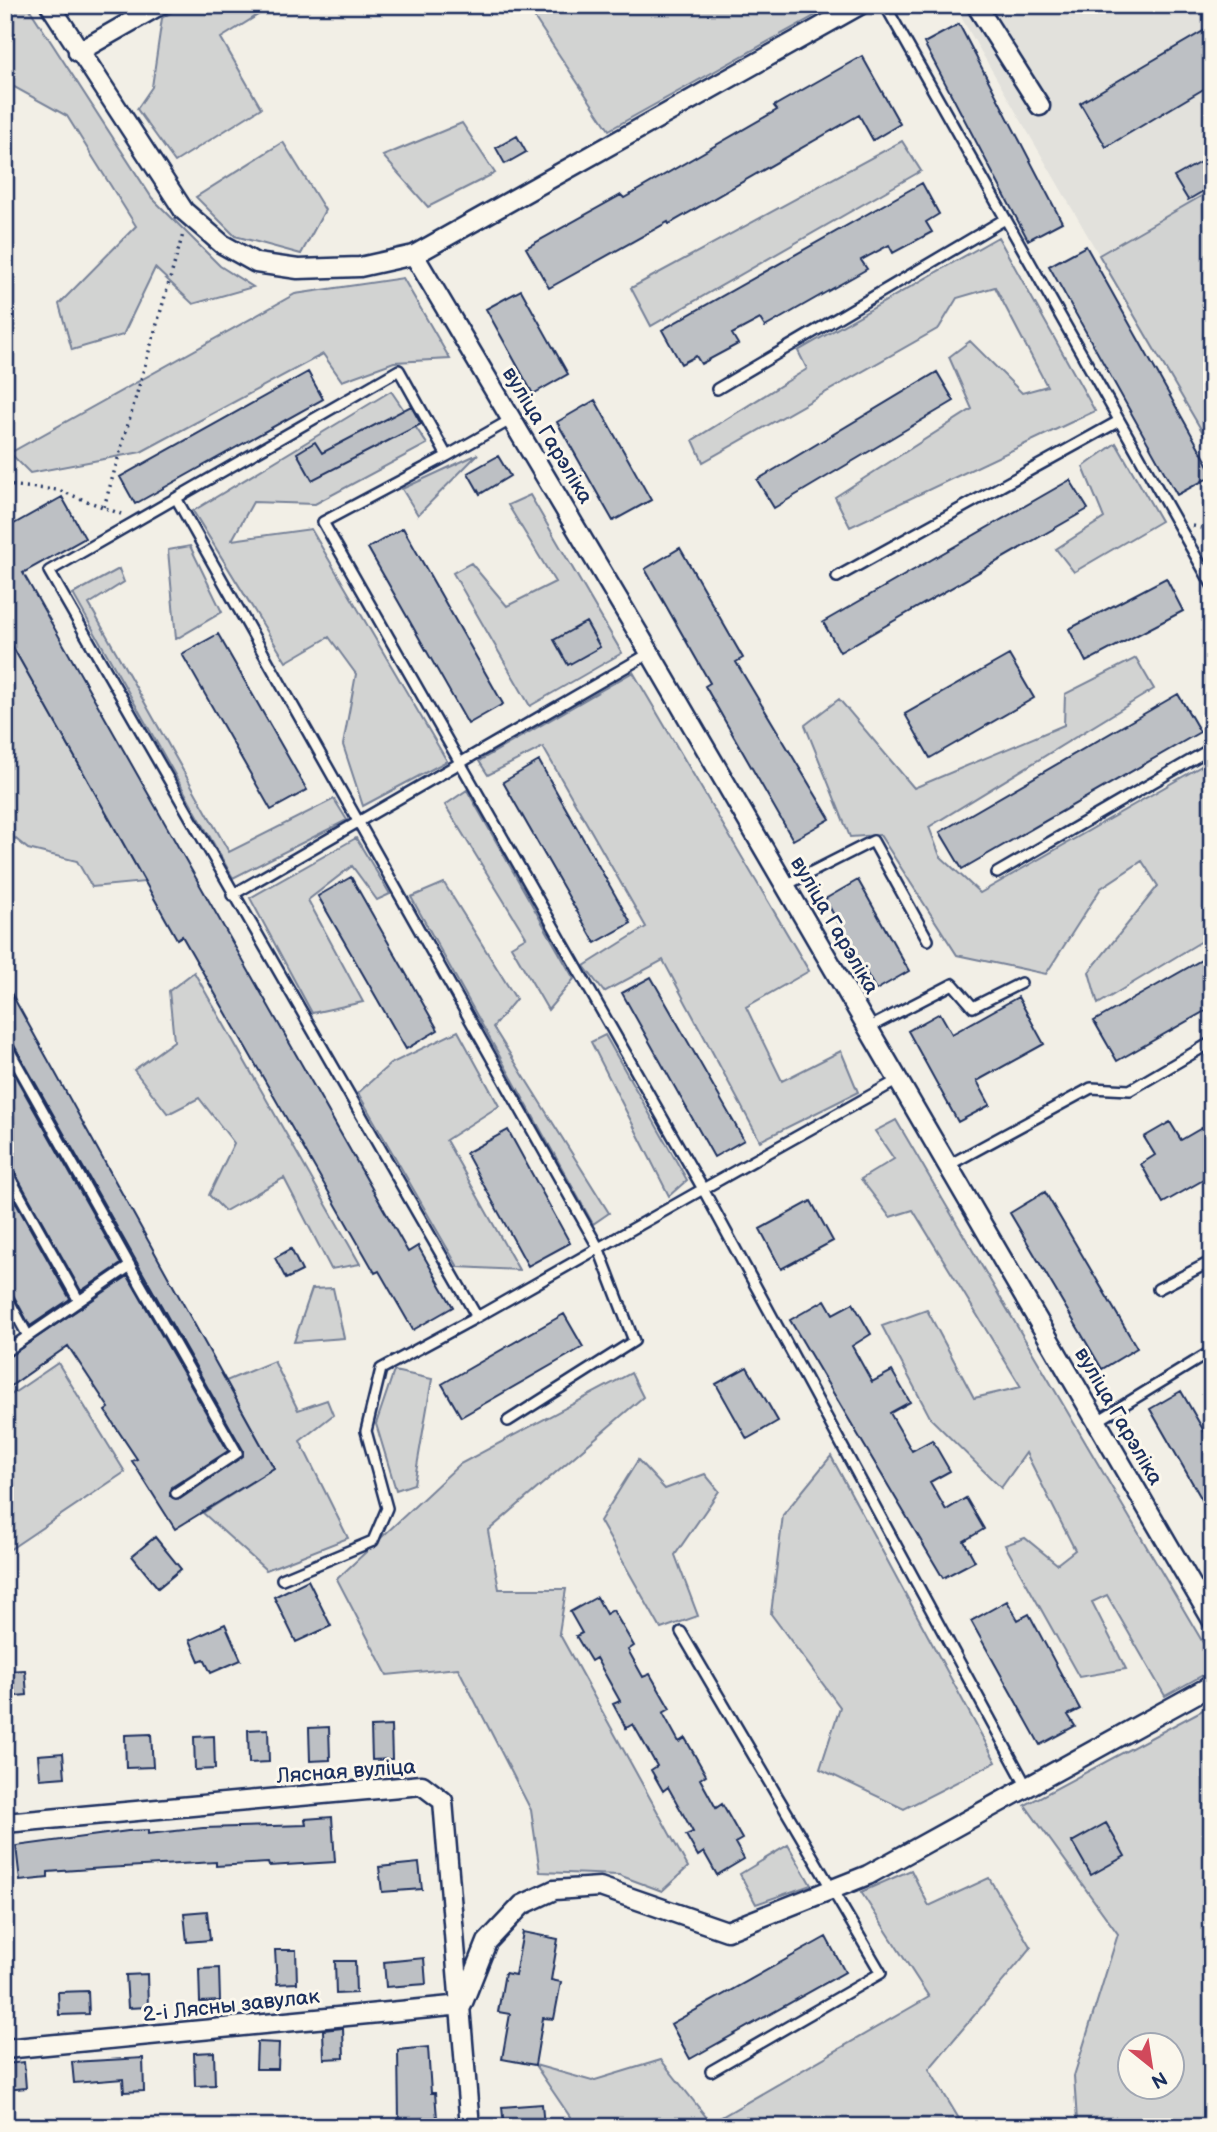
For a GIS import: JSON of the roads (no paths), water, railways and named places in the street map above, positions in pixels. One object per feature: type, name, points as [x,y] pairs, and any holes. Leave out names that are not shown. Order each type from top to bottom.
[{"type":"street","points":[[50,5],[78,52],[184,211],[222,244],[256,263],[298,269],[360,267],[414,255],[860,5]]},
{"type":"street","points":[[78,52],[160,5]]},
{"type":"street","points":[[976,5],[1040,106]]},
{"type":"street","name":"вуліца Гарэліка","points":[[414,255],[786,885],[1212,1620]]},
{"type":"street","points":[[462,2005],[487,1942],[522,1905],[554,1890],[600,1886],[727,1931],[868,1875],[1212,1685]]},
{"type":"street","name":"Лясная вуліца","points":[[5,1823],[422,1785],[443,1801],[470,2127]]},
{"type":"street","name":"2-і Лясны завулак","points":[[5,2049],[462,2005]]},
{"type":"lane","points":[[885,5],[1212,585]]},
{"type":"lane","points":[[717,389],[1005,219]]},
{"type":"lane","points":[[447,456],[398,370],[49,571],[232,895],[477,1317]]},
{"type":"lane","points":[[512,419],[323,522],[703,1189],[1027,1787]]},
{"type":"lane","points":[[837,577],[1119,421]]},
{"type":"lane","points":[[176,498],[361,822],[598,1247],[634,1340],[508,1421]]},
{"type":"lane","points":[[232,895],[650,653]]},
{"type":"lane","points":[[997,873],[1212,748]]},
{"type":"lane","points":[[786,885],[873,841],[928,940]]},
{"type":"lane","points":[[868,1028],[953,984],[973,1007],[1021,983]]},
{"type":"lane","points":[[947,1166],[1091,1088],[1130,1090],[1212,1042]]},
{"type":"lane","points":[[5,1043],[237,1452],[176,1493]]},
{"type":"lane","points":[[282,1579],[373,1541],[387,1507],[366,1431],[381,1369],[898,1080]]},
{"type":"lane","points":[[5,1169],[79,1301]]},
{"type":"lane","points":[[1158,1289],[1212,1261]]},
{"type":"lane","points":[[5,1352],[130,1266]]},
{"type":"lane","points":[[5,1294],[28,1336]]},
{"type":"lane","points":[[1096,1422],[1212,1351]]},
{"type":"lane","points":[[681,1632],[881,1973],[711,2071]]}]
